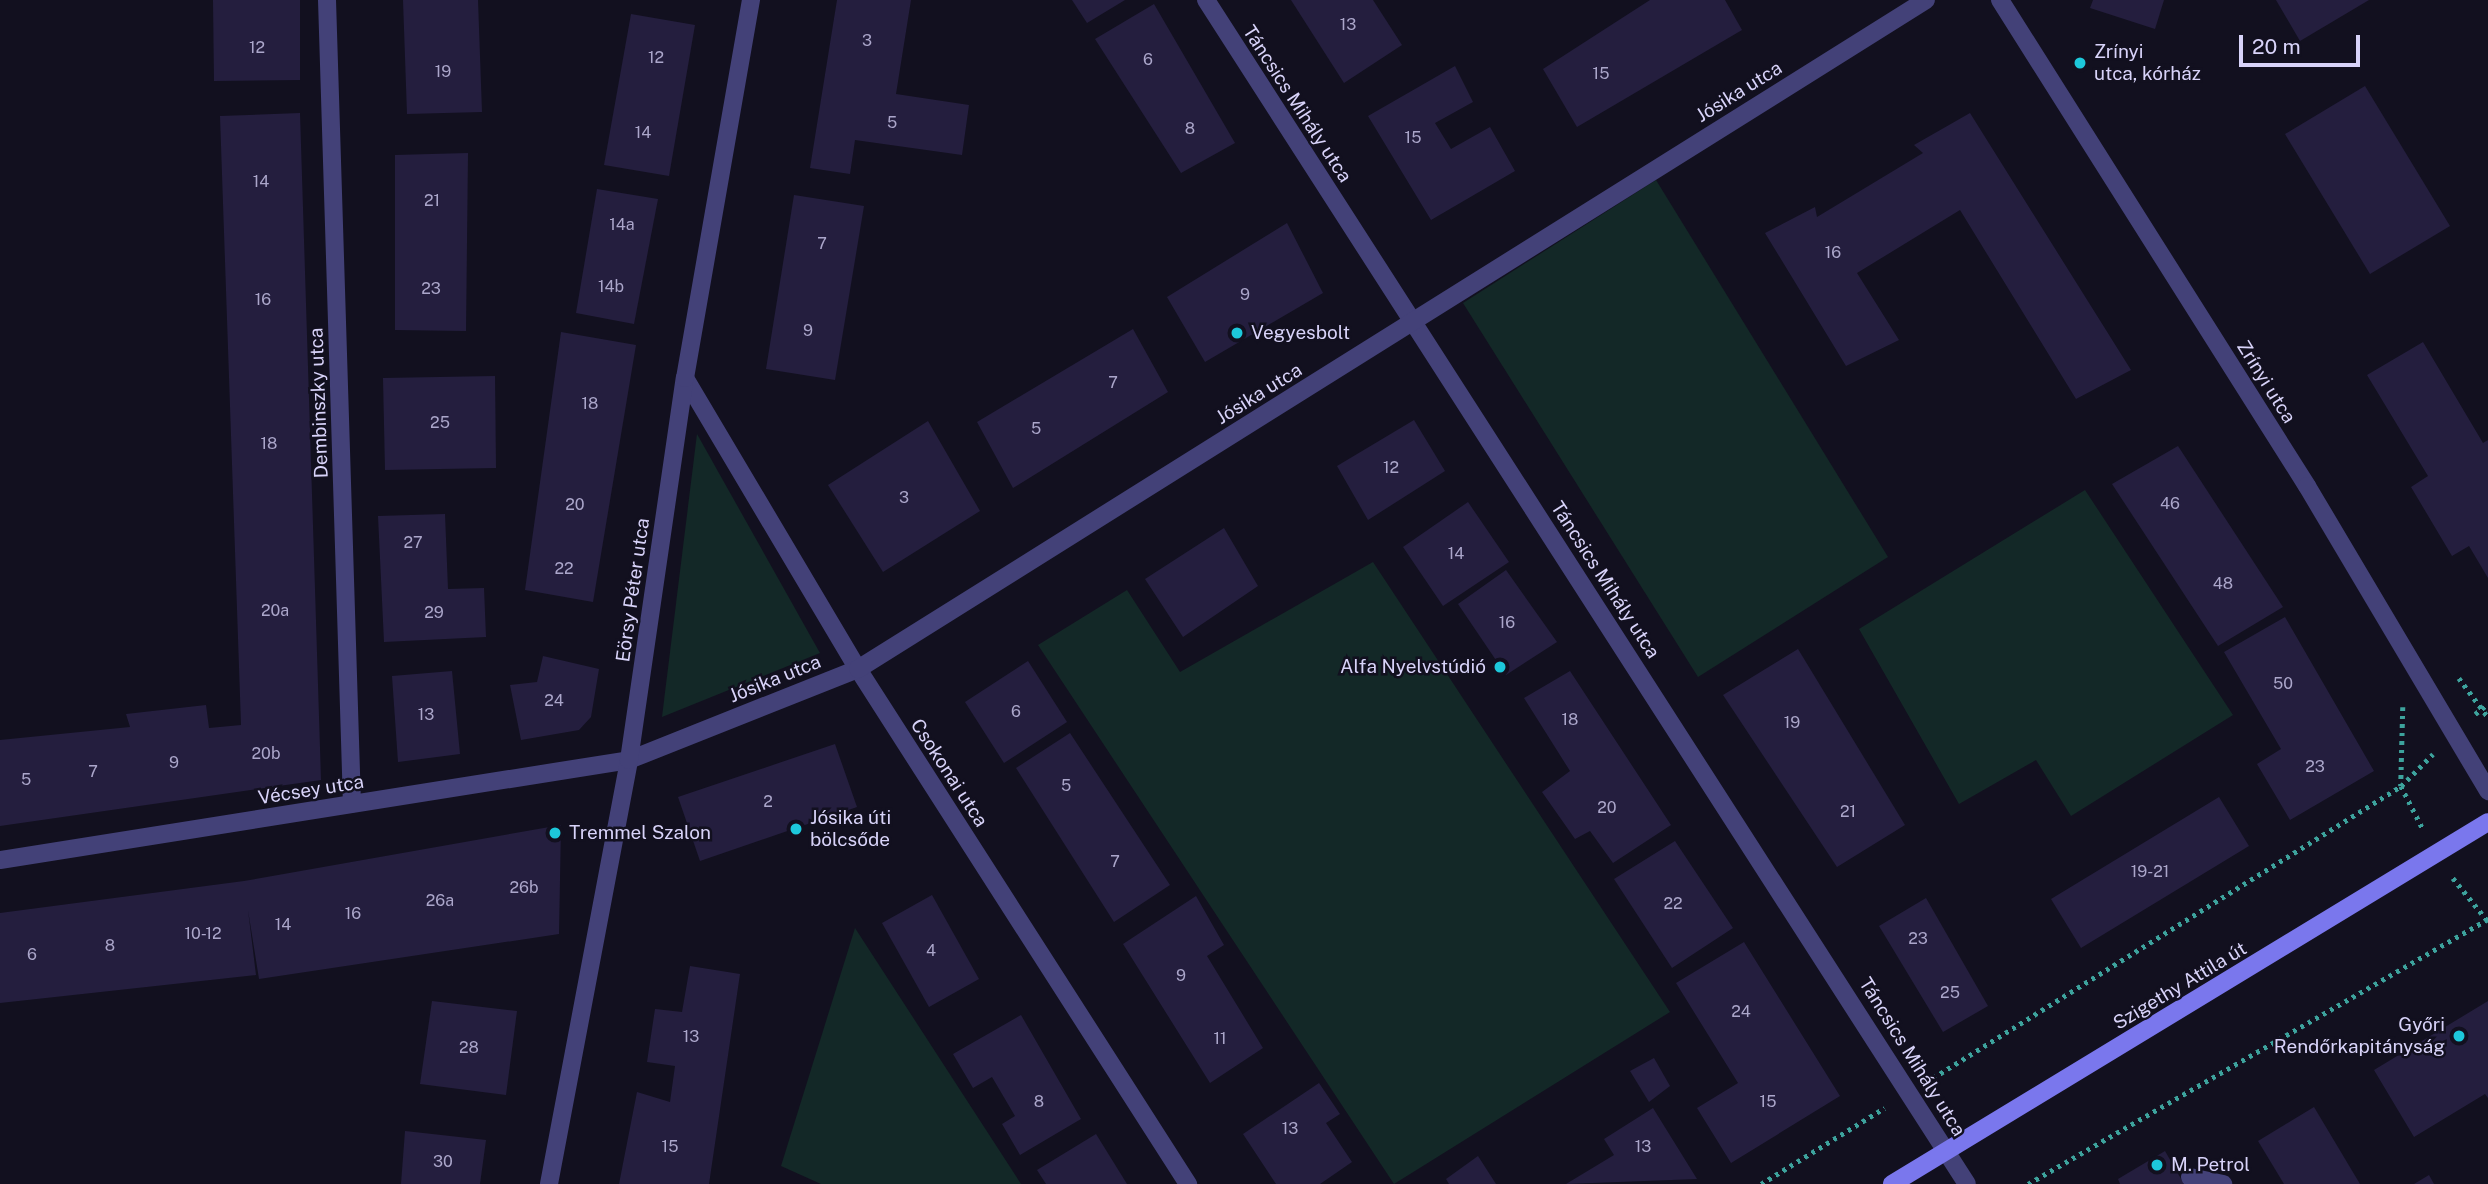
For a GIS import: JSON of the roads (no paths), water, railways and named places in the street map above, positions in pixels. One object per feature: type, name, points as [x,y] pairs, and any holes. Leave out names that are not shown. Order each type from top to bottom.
[{"type":"street","name":"Dembinszky utca","points":[[327,0],[352,804]]},
{"type":"street","name":"Eörsy Péter utca","points":[[549,1184],[629,760],[685,378],[751,0]]},
{"type":"street","name":"Táncsics Mihály utca","points":[[1206,0],[1910,1091],[1967,1184]]},
{"type":"street","name":"Jósika utca","points":[[629,760],[858,669],[1926,0]]},
{"type":"street","name":"Zrínyi utca","points":[[2000,0],[2456,733],[2488,791]]},
{"type":"street","name":"Csokonai utca","points":[[685,378],[858,669],[1188,1184]]},
{"type":"street","name":"Vécsey utca","points":[[0,860],[629,760]]},
{"type":"street","name":"Szigethy Attila út","points":[[1892,1184],[2488,822]]},
{"type":"street","points":[[2190,1177],[2222,1184]]},
{"type":"place","name":"Zrínyi utca, kórház","points":[[2080,63]]},
{"type":"place","name":"Vegyesbolt","points":[[1237,333]]},
{"type":"place","name":"Alfa Nyelvstúdió","points":[[1500,667]]},
{"type":"place","name":"Jósika úti bölcsőde","points":[[796,829]]},
{"type":"place","name":"Tremmel Szalon","points":[[555,833]]},
{"type":"place","name":"Győri Rendőrkapitányság","points":[[2459,1036]]},
{"type":"place","name":"M. Petrol","points":[[2157,1165]]}]
